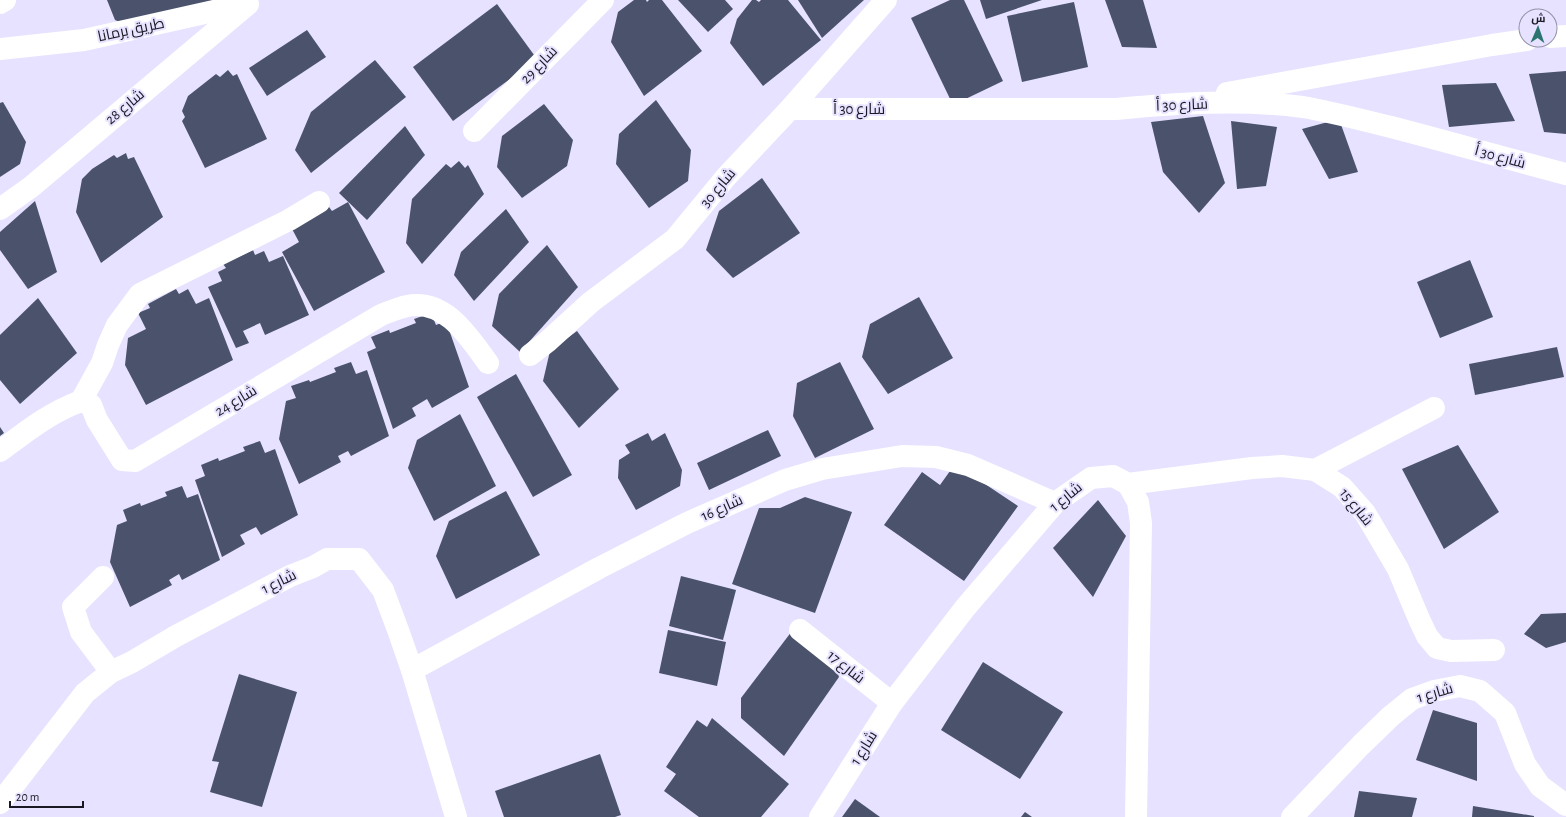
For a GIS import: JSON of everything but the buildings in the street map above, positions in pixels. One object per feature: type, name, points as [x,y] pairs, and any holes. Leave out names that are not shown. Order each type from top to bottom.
[{"type":"street","points":[[0,3],[5,0]]},
{"type":"street","name":"شارع 29","points":[[474,131],[603,0]]},
{"type":"street","name":"شارع 30","points":[[530,355],[547,342],[591,302],[675,239],[726,177],[790,108],[886,0]]},
{"type":"street","name":"طريق برمانا","points":[[0,49],[84,40],[254,2]]},
{"type":"street","name":"شارع 28","points":[[0,209],[31,187],[254,2]]},
{"type":"street","points":[[1169,104],[1518,41]]},
{"type":"street","name":"شارع 30 أ","points":[[790,108],[1116,109],[1169,104],[1244,103],[1303,108],[1414,133],[1566,174]]},
{"type":"street","points":[[0,451],[48,416],[81,401],[102,363],[117,325],[140,294],[289,220],[319,202]]},
{"type":"street","name":"شارع 24","points":[[81,401],[91,405],[97,420],[122,460],[135,461],[381,315],[407,306],[433,308],[449,317],[463,330],[488,363]]},
{"type":"street","points":[[1314,470],[1434,408]]},
{"type":"street","name":"شارع 16","points":[[412,670],[599,568],[687,523],[785,480],[822,469],[902,456],[936,457],[968,465],[1055,503]]},
{"type":"street","name":"شارع 15","points":[[1128,484],[1252,468],[1282,466],[1314,470],[1342,487],[1365,514],[1398,569],[1427,636],[1437,648],[1451,651],[1494,650]]},
{"type":"street","name":"شارع 1","points":[[820,817],[892,703],[965,608],[1055,503],[1091,478],[1113,476],[1128,484]]},
{"type":"street","points":[[1128,484],[1138,502],[1141,523],[1136,817]]},
{"type":"street","name":"شارع 1","points":[[0,803],[85,693],[111,672],[290,576],[313,567],[327,559],[359,559],[383,590],[412,670],[456,817]]},
{"type":"street","points":[[103,578],[73,607],[82,632],[111,672]]},
{"type":"street","name":"شارع 17","points":[[800,630],[892,703]]},
{"type":"street","name":"شارع 1","points":[[1292,817],[1361,745],[1412,698],[1434,691],[1460,686],[1480,691],[1505,713],[1525,764],[1540,786],[1566,805]]}]
